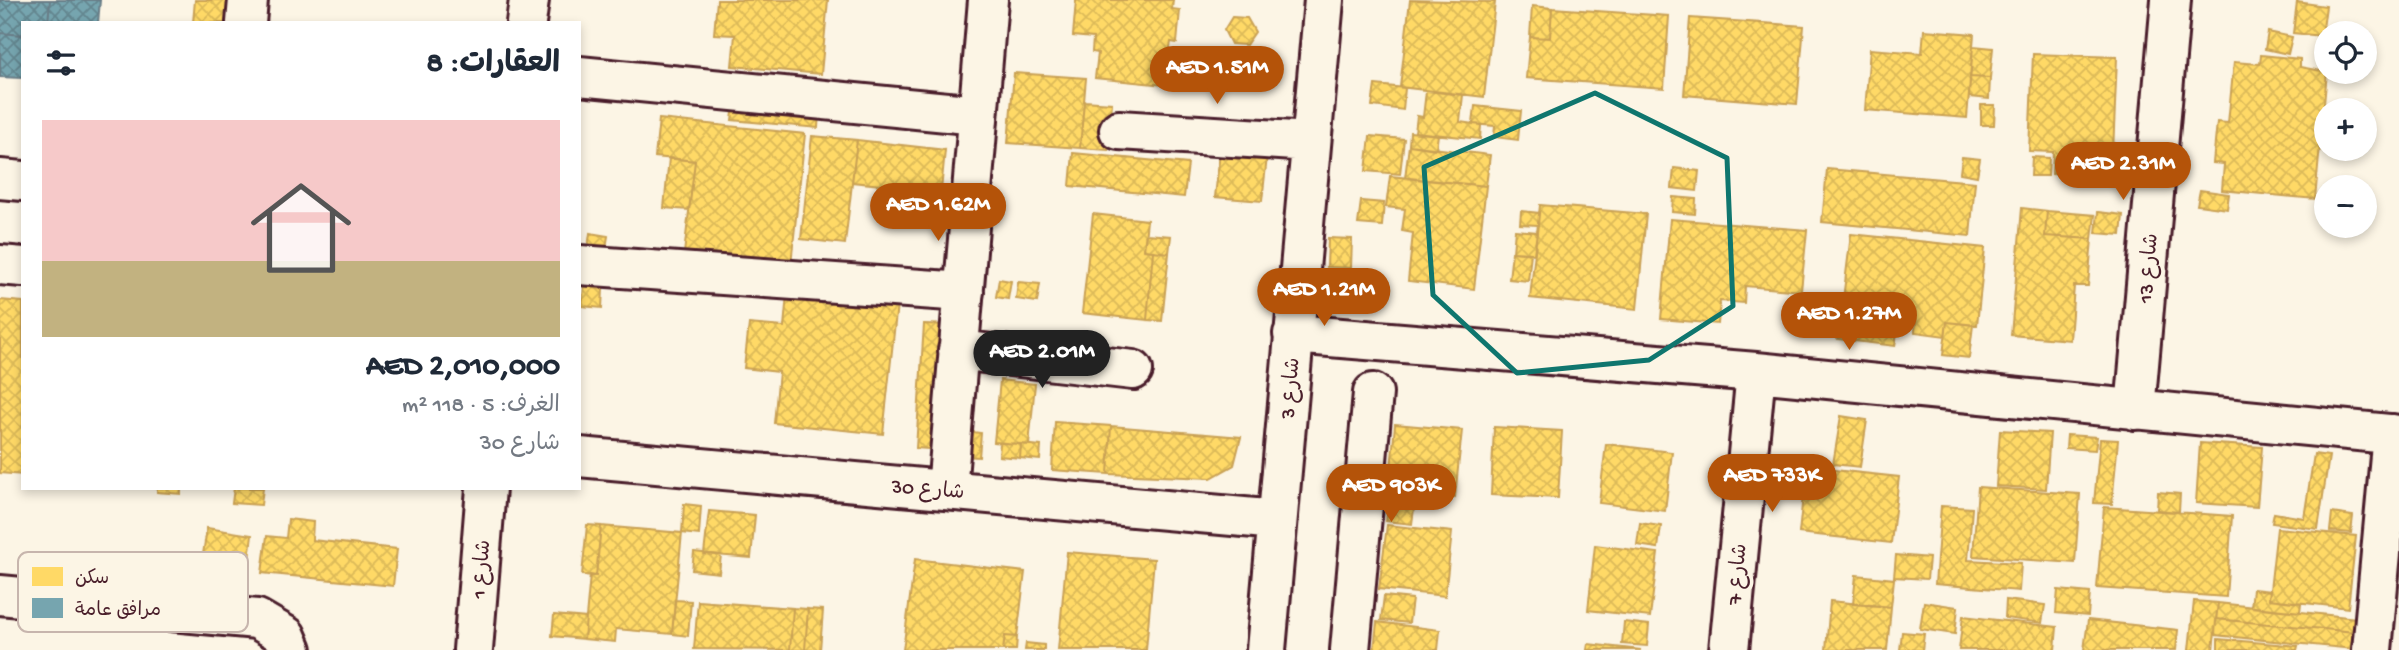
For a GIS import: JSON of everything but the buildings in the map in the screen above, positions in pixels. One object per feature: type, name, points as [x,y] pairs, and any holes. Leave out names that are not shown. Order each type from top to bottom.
[{"type":"street","points":[[246,21],[248,0]]},
{"type":"street","points":[[527,21],[529,0]]},
{"type":"street","points":[[947,490],[988,0]]},
{"type":"street","name":"شارع 3","points":[[1266,650],[1324,0]]},
{"type":"street","name":"شارع 13","points":[[2135,410],[2171,0]]},
{"type":"street","points":[[581,76],[978,115]]},
{"type":"street","points":[[1119,130],[1311,142]]},
{"type":"street","points":[[0,179],[21,181]]},
{"type":"street","points":[[0,265],[21,267]]},
{"type":"street","points":[[581,265],[964,292]]},
{"type":"street","points":[[1293,334],[1755,372],[2396,434],[2372,650]]},
{"type":"street","points":[[958,351],[1133,370]]},
{"type":"street","name":"شارع 7","points":[[1729,650],[1755,372]]},
{"type":"street","points":[[1350,650],[1373,393]]},
{"type":"street","name":"شارع 30","points":[[581,457],[1277,520]]},
{"type":"street","name":"شارع 1","points":[[473,650],[486,490]]},
{"type":"street","points":[[0,595],[18,597]]},
{"type":"street","points":[[248,618],[257,619],[286,636],[292,650]]},
{"type":"highlighted area","points":[[1595,93],[1727,158],[1733,306],[1649,360],[1517,373],[1433,295],[1424,167]]}]
